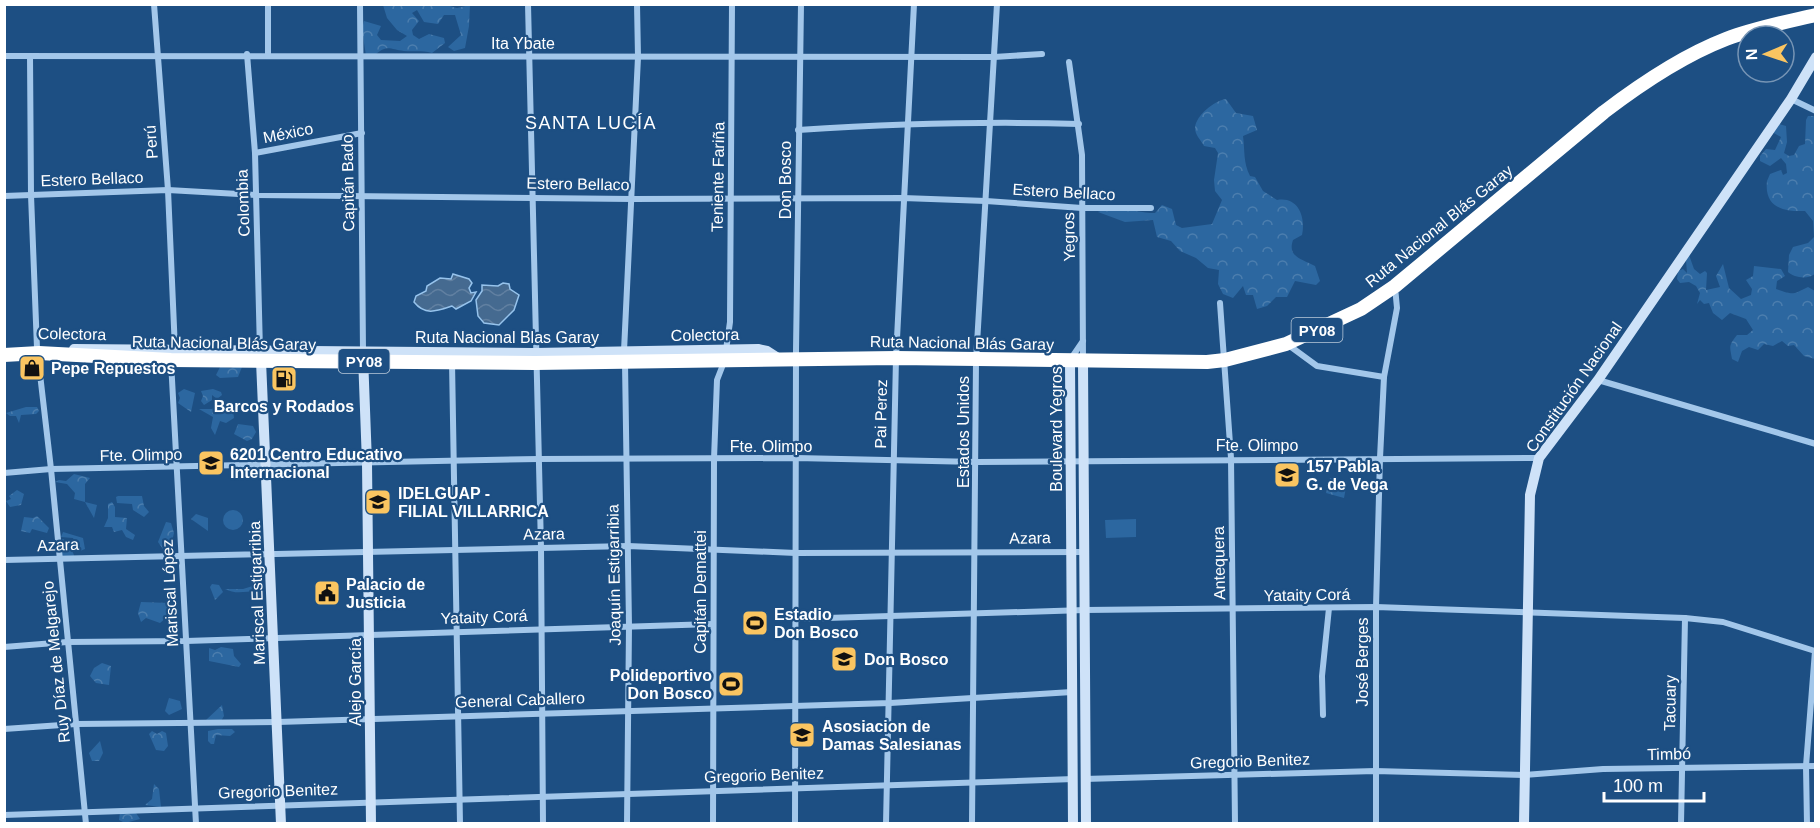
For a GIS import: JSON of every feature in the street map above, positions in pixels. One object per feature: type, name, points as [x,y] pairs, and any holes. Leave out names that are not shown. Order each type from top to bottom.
[{"type":"highway","name":"Ruta Nacional Blás Garay","points":[[4,355],[38,351],[173,355],[363,356],[452,362],[535,358],[725,356],[789,360],[896,358],[976,361],[1225,360],[1286,344],[1361,309],[1395,286],[1640,85],[1682,59],[1728,38],[1815,15]]},
{"type":"main road","name":"Constitución Nacional","points":[[1524,824],[1530,495],[1539,458],[1598,380],[1791,99],[1815,57]]},
{"type":"main road","name":"Colectora","points":[[4,348],[38,351]]},
{"type":"main road","name":"Mariscal Estigarribia","points":[[260,356],[271,555],[281,824]]},
{"type":"main road","name":"Ruta Nacional Blas Garay","points":[[363,356],[535,358]]},
{"type":"main road","name":"Alejo García","points":[[363,356],[368,463],[371,824]]},
{"type":"main road","name":"Boulevard Yegros","points":[[1073,824],[1071,460],[1076,361]]},
{"type":"main road","name":"Boulevard Yegros","points":[[1076,361],[1084,460],[1086,824]]},
{"type":"street","name":"Perú","points":[[154,4],[168,190],[173,355]]},
{"type":"street","points":[[268,4],[268,54]]},
{"type":"street","name":"Capitán Bado","points":[[360,4],[364,196],[363,356]]},
{"type":"street","points":[[528,4],[535,358],[542,548],[543,824]]},
{"type":"street","name":"Joaquín Estigarribia","points":[[627,824],[629,626],[624,357],[633,199],[638,57],[637,4]]},
{"type":"street","name":"Teniente Fariña","points":[[725,356],[730,322],[732,4]]},
{"type":"street","name":"Don Bosco","points":[[795,824],[796,459],[789,360],[798,198],[801,4]]},
{"type":"street","name":"Pai Perez","points":[[886,824],[896,358],[906,123],[914,4]]},
{"type":"street","name":"Estados Unidos","points":[[972,824],[977,462],[976,361],[997,4]]},
{"type":"street","name":"Colombia","points":[[247,54],[255,153],[260,356]]},
{"type":"street","name":"Ita Ybate","points":[[4,56],[268,54],[361,57],[994,57],[1042,54]]},
{"type":"street","name":"Ruy Díaz de Melgarejo","points":[[30,56],[31,195],[38,351],[86,824]]},
{"type":"street","name":"Yegros","points":[[1069,62],[1079,124],[1083,341]]},
{"type":"street","points":[[1791,99],[1815,111]]},
{"type":"street","points":[[798,130],[906,123],[991,121],[1079,124]]},
{"type":"street","name":"México","points":[[255,153],[362,133]]},
{"type":"street","name":"Estero Bellaco","points":[[4,196],[168,190],[256,195],[531,196],[633,199],[903,198],[1082,208],[1151,208]]},
{"type":"street","name":"José Berges","points":[[1376,824],[1376,607],[1380,458],[1384,377],[1397,308],[1395,286]]},
{"type":"street","name":"Antequera","points":[[1220,303],[1231,458],[1234,824]]},
{"type":"street","name":"Boulevard Yegros","points":[[1076,361],[1083,341]]},
{"type":"street","name":"Boulevard Yegros","points":[[1076,361],[1083,341]]},
{"type":"street","points":[[1286,344],[1317,366],[1384,377]]},
{"type":"street","name":"Mariscal López","points":[[173,355],[196,824]]},
{"type":"street","name":"Capitán Demattei","points":[[713,824],[714,459],[717,381],[725,356]]},
{"type":"street","points":[[452,362],[460,824]]},
{"type":"street","points":[[1598,380],[1815,444]]},
{"type":"street","name":"Fte. Olimpo","points":[[4,473],[51,469],[625,458],[977,462],[1231,458],[1539,458]]},
{"type":"street","name":"Azara","points":[[4,560],[59,557],[182,558],[628,546],[796,553],[1085,552]]},
{"type":"street","name":"Yataity Corá","points":[[795,620],[1085,610],[1376,607],[1684,618],[1723,622],[1815,651]]},
{"type":"street","points":[[1323,715],[1322,676],[1329,608]]},
{"type":"street","name":"Tacuary","points":[[1681,824],[1684,618]]},
{"type":"street","name":"Yataity Corá","points":[[4,647],[67,642],[186,641],[713,624]]},
{"type":"street","points":[[1807,824],[1806,766],[1815,651]]},
{"type":"street","name":"General Caballero","points":[[4,729],[76,724],[278,722],[542,712],[890,703],[1072,692]]},
{"type":"street","name":"Timbó","points":[[1524,775],[1604,769],[1815,766]]},
{"type":"street","name":"Gregorio Benitez","points":[[4,815],[713,790],[1375,771],[1524,775]]},
{"type":"green space","points":[[383,5],[446,5],[457,8],[470,5],[465,48],[454,51],[448,47],[461,35],[455,15],[444,15],[438,24],[424,22],[417,10],[412,13],[419,21],[412,30],[413,35],[419,39],[429,34],[444,38],[445,43],[432,53],[388,48],[373,57],[366,56],[362,29],[364,21],[381,26],[377,35],[381,40],[400,41],[407,36],[397,30],[387,18]]},
{"type":"green space","points":[[1226,99],[1236,113],[1253,116],[1257,130],[1243,136],[1245,161],[1250,176],[1255,177],[1263,191],[1277,200],[1290,201],[1299,209],[1303,221],[1302,235],[1293,240],[1292,250],[1297,257],[1315,266],[1320,281],[1316,285],[1295,281],[1287,297],[1276,297],[1267,306],[1257,309],[1253,295],[1246,295],[1243,286],[1233,298],[1223,294],[1218,284],[1219,270],[1208,268],[1196,258],[1180,251],[1171,241],[1157,237],[1153,220],[1125,222],[1098,212],[1119,209],[1155,213],[1162,205],[1172,209],[1176,225],[1182,228],[1212,224],[1222,200],[1215,191],[1214,180],[1218,153],[1215,148],[1204,146],[1195,128],[1206,109]]},
{"type":"green space","points":[[1808,116],[1815,116],[1816,273],[1809,277],[1802,277],[1788,272],[1789,255],[1793,247],[1808,243],[1814,237],[1813,221],[1805,211],[1783,209],[1772,202],[1767,190],[1767,181],[1770,174],[1781,170],[1783,175],[1787,173],[1786,164],[1781,158],[1770,166],[1760,161],[1760,156],[1766,149],[1775,150],[1781,137],[1772,132],[1779,124],[1786,126],[1787,142],[1784,153],[1789,156],[1794,155],[1799,146],[1805,144]]},
{"type":"green space","points":[[1689,255],[1694,269],[1700,274],[1705,271],[1707,273],[1706,290],[1720,287],[1716,276],[1723,264],[1729,288],[1741,299],[1751,295],[1752,289],[1746,280],[1753,276],[1754,266],[1781,269],[1785,276],[1777,281],[1776,289],[1793,293],[1808,287],[1815,291],[1815,359],[1804,356],[1794,345],[1788,346],[1782,341],[1773,346],[1764,344],[1758,350],[1749,347],[1742,351],[1738,362],[1732,359],[1730,347],[1734,339],[1737,335],[1747,335],[1753,330],[1746,319],[1730,313],[1722,320],[1713,313],[1709,303],[1704,304],[1700,300],[1697,304],[1700,293],[1696,286],[1689,282],[1680,283],[1677,279],[1678,271],[1683,269],[1687,273],[1686,260]]},
{"type":"green space","points":[[239,364],[242,367],[238,377],[220,378],[216,375],[220,367],[231,368]]},
{"type":"green space","points":[[184,389],[195,393],[191,412],[178,403],[180,398],[178,393]]},
{"type":"green space","points":[[213,389],[221,392],[222,395],[217,399],[212,395],[212,400],[204,405],[201,401],[203,396],[201,391]]},
{"type":"green space","points":[[220,403],[233,410],[234,418],[226,423],[220,421],[215,435],[211,428],[213,417],[199,409],[212,409]]},
{"type":"green space","points":[[26,407],[37,407],[39,411],[36,414],[21,415],[19,423],[16,416],[6,413]]},
{"type":"green space","points":[[238,424],[253,426],[256,432],[252,439],[247,441],[234,434]]},
{"type":"green space","points":[[74,474],[90,478],[85,484],[85,502],[74,499],[75,493],[67,484],[55,482],[66,481]]},
{"type":"green space","points":[[1330,478],[1347,482],[1344,498],[1326,493]]},
{"type":"green space","points":[[17,490],[24,494],[21,505],[10,507],[6,501],[11,499],[9,496]]},
{"type":"green space","points":[[142,496],[144,506],[149,512],[144,517],[133,510],[132,504],[117,503],[116,497]]},
{"type":"green space","points":[[85,502],[97,505],[94,518]]},
{"type":"green space","points":[[112,502],[115,507],[115,517],[127,518],[126,529],[135,535],[133,540],[126,537],[122,530],[114,532],[112,527],[104,527],[108,518],[108,504]]},
{"type":"green space","points":[[233,510],[240,513],[243,520],[240,527],[233,530],[226,527],[223,520],[226,513]]},
{"type":"green space","points":[[196,514],[208,518],[208,531],[191,519]]},
{"type":"green space","points":[[37,516],[49,528],[47,533],[32,529],[30,533],[21,531],[24,517]]},
{"type":"green space","points":[[1136,519],[1136,537],[1106,538],[1105,520]]},
{"type":"green space","points":[[166,522],[171,523],[174,533],[171,545],[163,549],[158,542]]},
{"type":"green space","points":[[63,532],[83,538],[85,549],[80,551],[74,547],[72,550],[75,558],[62,556],[61,552],[69,549],[60,546],[59,541],[63,539],[74,546],[76,544],[73,538],[61,537]]},
{"type":"green space","points":[[212,584],[219,585],[223,592],[215,600],[210,587]]},
{"type":"green space","points":[[256,585],[260,588],[259,591],[237,592],[225,589],[243,589]]},
{"type":"green space","points":[[141,602],[169,603],[174,611],[160,623],[146,618],[141,622],[138,613]]},
{"type":"green space","points":[[221,647],[233,649],[234,656],[241,664],[239,667],[209,661],[209,648],[215,650]]},
{"type":"green space","points":[[102,663],[111,666],[109,685],[96,683],[90,676],[94,668]]},
{"type":"green space","points":[[169,698],[180,701],[182,709],[169,715],[165,711]]},
{"type":"green space","points":[[222,705],[224,716],[221,721],[206,720]]},
{"type":"green space","points":[[232,729],[235,732],[230,736],[216,735],[214,744],[211,744],[208,741],[208,731]]},
{"type":"green space","points":[[152,731],[157,734],[162,731],[166,733],[168,746],[164,751],[156,750],[149,734]]},
{"type":"green space","points":[[100,741],[103,753],[99,761],[92,761],[89,753]]},
{"type":"green space","points":[[154,784],[159,789],[161,807],[145,805],[152,799]]},
{"type":"green space","points":[[120,812],[136,813],[140,819],[125,823],[119,820]]},
{"type":"water","points":[[453,274],[469,279],[472,283],[469,288],[471,293],[476,292],[471,301],[456,309],[452,306],[431,311],[422,309],[414,302],[416,296],[426,291],[427,286],[440,278],[451,279]]},
{"type":"water","points":[[503,283],[509,284],[510,289],[519,295],[514,310],[499,325],[484,323],[478,316],[476,300],[482,291],[482,285],[498,286]]},
{"type":"place","name":"Pepe Repuestos","points":[[32,368]]},
{"type":"place","name":"Barcos y Rodados","points":[[284,379]]},
{"type":"place","name":"6201 Centro Educativo Internacional","points":[[211,463]]},
{"type":"place","name":"157 Pabla G. de Vega","points":[[1287,475]]},
{"type":"place","name":"IDELGUAP - FILIAL VILLARRICA","points":[[378,502]]},
{"type":"place","name":"Palacio de Justicia","points":[[327,593]]},
{"type":"place","name":"Estadio Don Bosco","points":[[755,623]]},
{"type":"place","name":"Don Bosco","points":[[844,659]]},
{"type":"place","name":"Polideportivo Don Bosco","points":[[731,684]]},
{"type":"place","name":"Asosiacion de Damas Salesianas","points":[[802,735]]},
{"type":"district","name":"SANTA LUCÍA","points":[[591,123]]}]
